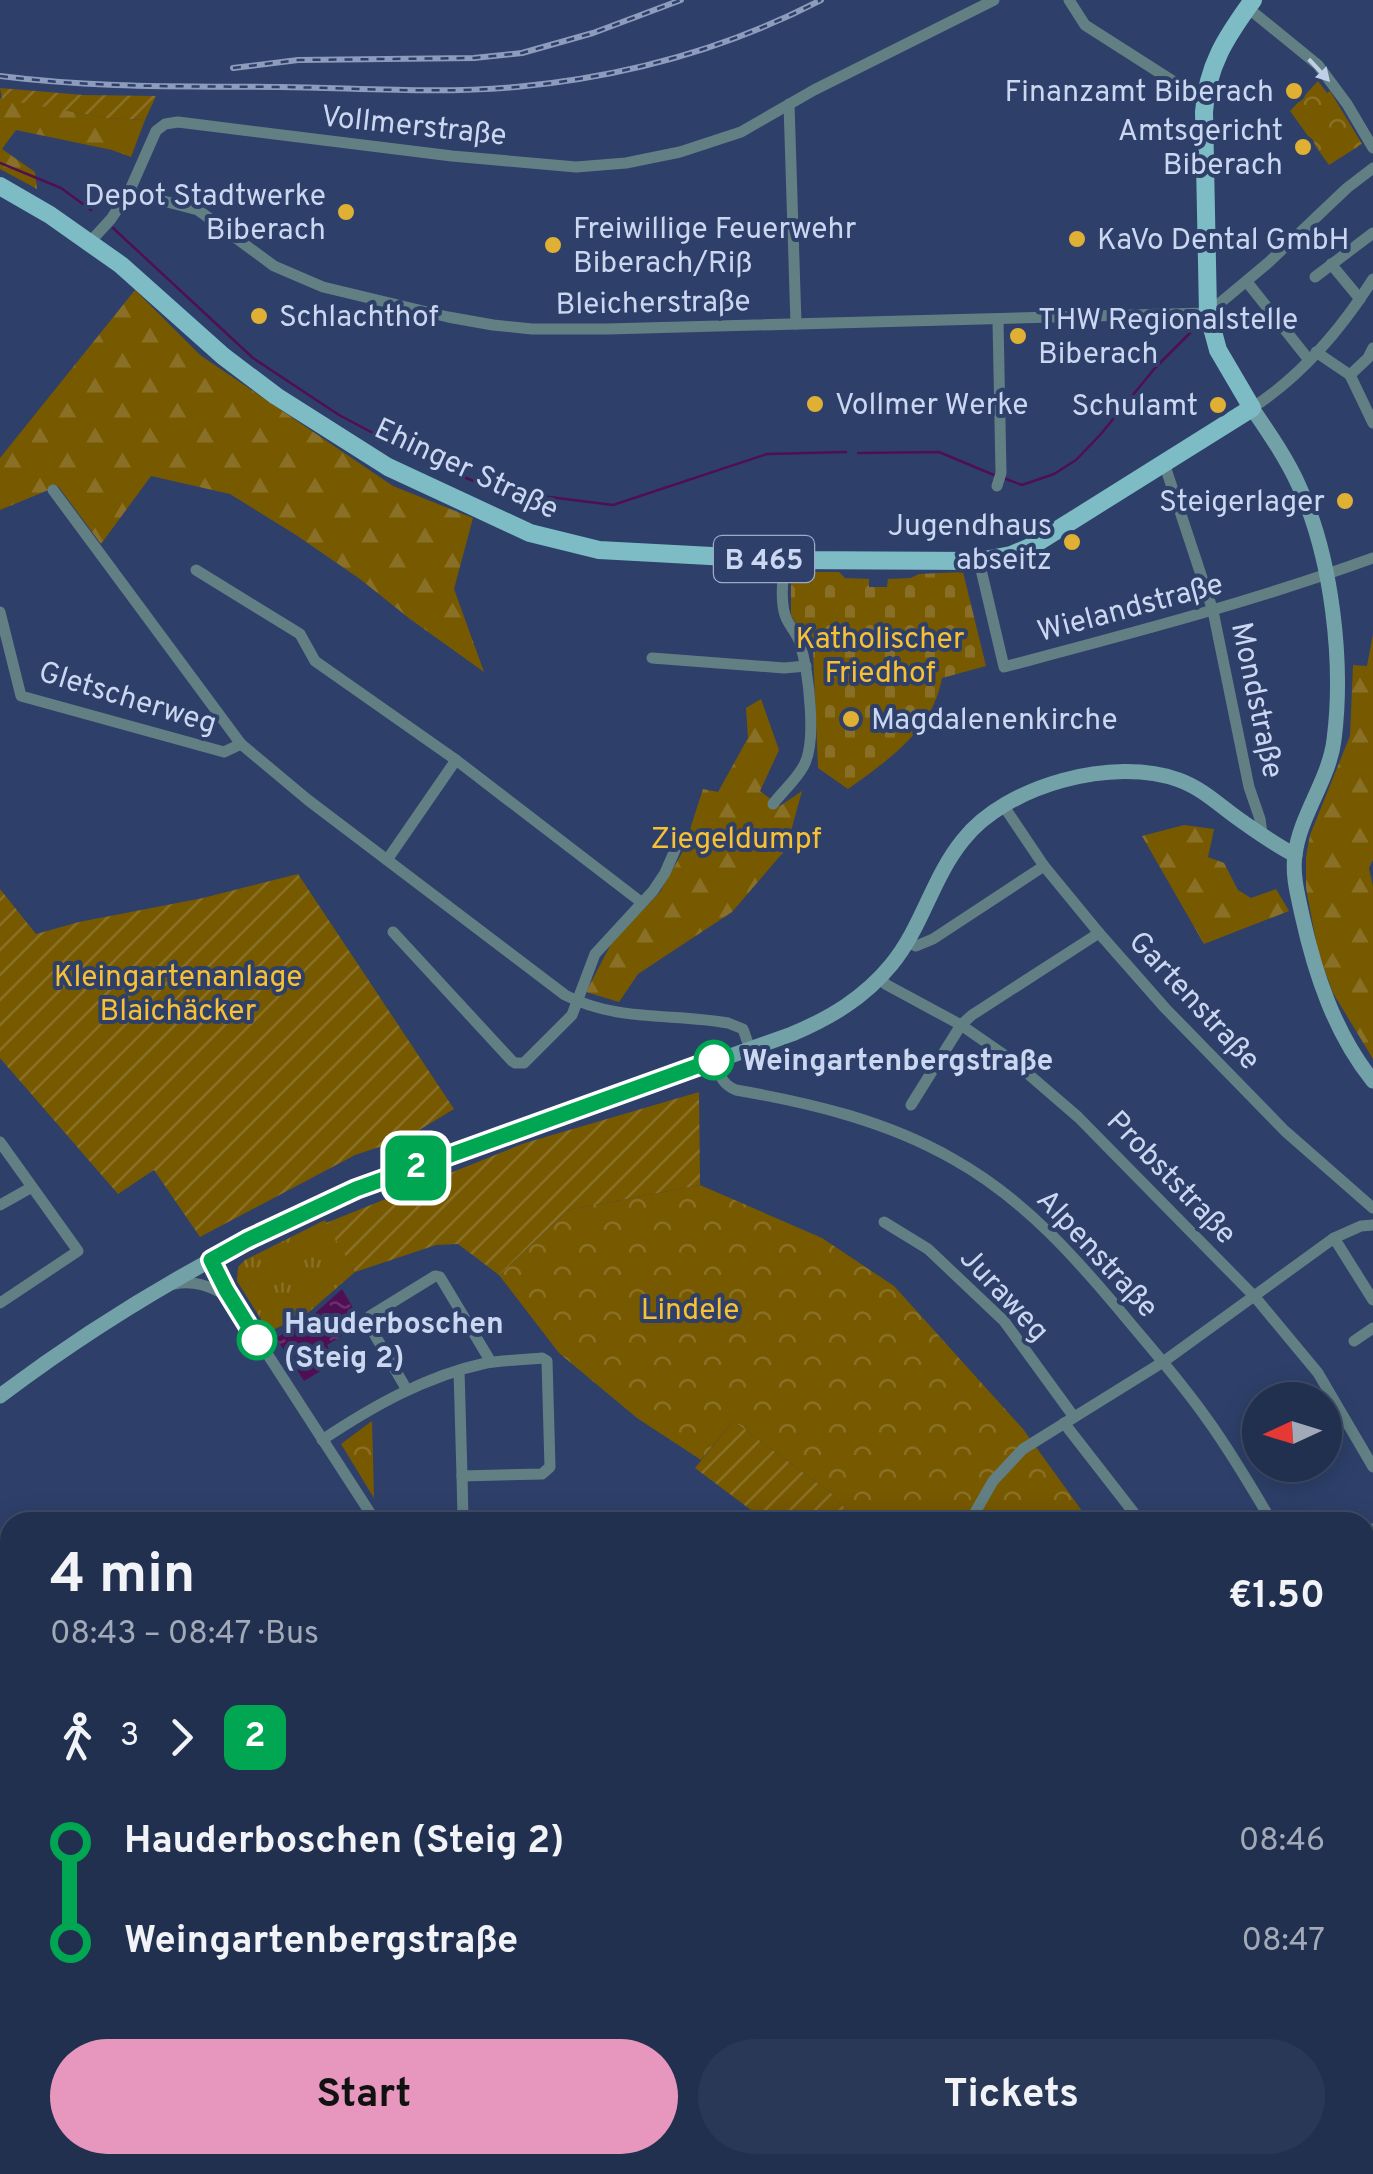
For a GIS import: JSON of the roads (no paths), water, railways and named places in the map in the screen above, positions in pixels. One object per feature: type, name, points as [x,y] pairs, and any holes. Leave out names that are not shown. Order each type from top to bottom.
[{"type":"main road","points":[[1246,2],[1212,67],[1206,98],[1208,313],[1218,350],[1299,486],[1326,575],[1336,638],[1334,742],[1294,854],[1294,873],[1311,957],[1329,1006],[1373,1082]]},
{"type":"main road","name":"Ehinger Straße","points":[[0,186],[90,242],[142,282],[222,356],[276,396],[388,467],[530,533],[610,552],[785,560],[996,559],[1020,552],[1252,408]]},
{"type":"main road","points":[[0,1396],[56,1353],[211,1260],[356,1189],[792,1034],[838,1012],[879,979],[908,942],[937,880],[964,838],[1003,805],[1039,786],[1140,772],[1164,775],[1185,782],[1294,854]]},
{"type":"main road","points":[[1262,834],[1301,832]]},
{"type":"street","name":"Vollmerstraße","points":[[90,242],[129,192],[156,130],[165,124],[178,122],[452,156],[576,167],[626,163],[680,152],[741,132],[994,0]]},
{"type":"street","points":[[1069,0],[1084,25],[1193,94],[1206,98]]},
{"type":"street","points":[[1246,2],[1318,66],[1373,148]]},
{"type":"street","points":[[789,104],[796,324]]},
{"type":"street","points":[[1208,313],[1373,168]]},
{"type":"street","name":"Bleicherstraße","points":[[129,192],[198,210],[257,255],[303,280],[448,317],[532,329],[1208,313]]},
{"type":"street","points":[[1315,277],[1373,233]]},
{"type":"street","points":[[1330,264],[1360,299]]},
{"type":"street","points":[[1252,408],[1272,395],[1312,356],[1373,279]]},
{"type":"street","points":[[1246,282],[1312,356],[1350,375],[1373,423]]},
{"type":"street","points":[[998,320],[1000,479]]},
{"type":"street","points":[[1350,375],[1373,348]]},
{"type":"street","name":"Mondstraße","points":[[1164,463],[1213,611],[1262,834]]},
{"type":"street","points":[[53,490],[242,744],[308,800],[578,1002],[590,1008],[624,1013],[728,1023],[742,1029],[750,1049]]},
{"type":"street","name":"Wielandstraße","points":[[979,561],[1004,668],[1213,611],[1373,558]]},
{"type":"street","points":[[773,804],[805,765],[810,738],[806,666],[798,638],[785,615],[785,560]]},
{"type":"street","points":[[196,570],[300,634],[314,661],[456,760],[641,902]]},
{"type":"street","name":"Gletscherweg","points":[[0,612],[21,696],[224,752],[242,744]]},
{"type":"street","points":[[652,658],[784,668],[806,666]]},
{"type":"street","points":[[387,860],[456,760]]},
{"type":"street","name":"Gartenstraße","points":[[1003,805],[1044,866],[1165,1008],[1285,1132],[1373,1208]]},
{"type":"street","points":[[393,932],[515,1063],[528,1061],[572,1015],[595,954],[653,891],[678,842]]},
{"type":"street","points":[[908,942],[916,946],[933,940],[1044,866]]},
{"type":"street","points":[[910,1105],[961,1025],[1099,933]]},
{"type":"street","name":"Probststraße","points":[[879,979],[961,1025],[1050,1091],[1255,1297],[1318,1373],[1373,1467]]},
{"type":"street","name":"Alpenstraße","points":[[714,1060],[728,1087],[806,1103],[914,1140],[953,1158],[1011,1197],[1058,1239],[1163,1362],[1208,1420],[1266,1512]]},
{"type":"street","points":[[0,1142],[78,1251],[0,1302]]},
{"type":"street","points":[[0,1206],[32,1187]]},
{"type":"street","name":"Juraweg","points":[[884,1222],[928,1250],[1004,1322],[1134,1512]]},
{"type":"street","points":[[975,1512],[993,1482],[1023,1449],[1163,1362],[1334,1238],[1373,1225]]},
{"type":"street","points":[[1334,1238],[1373,1300]]},
{"type":"street","points":[[211,1260],[231,1299],[369,1512]]},
{"type":"street","points":[[407,1390],[368,1325],[370,1316],[435,1276],[440,1277],[491,1362]]},
{"type":"street","points":[[170,1284],[208,1286],[231,1299]]},
{"type":"street","points":[[1354,1342],[1373,1328]]},
{"type":"street","points":[[322,1440],[407,1390],[459,1370],[491,1362],[542,1358],[546,1361],[550,1467],[542,1474],[462,1476]]},
{"type":"street","points":[[459,1370],[463,1512]]},
{"type":"water","points":[[342,1289],[362,1323],[327,1345],[337,1361],[304,1381],[276,1338],[312,1316]]},
{"type":"waterway","points":[[0,163],[61,188],[91,210]]},
{"type":"waterway","points":[[113,228],[253,358],[339,415],[422,459],[494,490],[613,505],[767,454],[846,452]]},
{"type":"waterway","points":[[1006,479],[1022,485],[1054,474],[1076,460],[1191,332]]},
{"type":"waterway","points":[[858,453],[939,452],[994,475]]},
{"type":"railway","points":[[233,68],[298,60],[474,58],[522,53],[593,33],[681,0]]},
{"type":"railway","points":[[0,76],[140,86],[428,90],[516,87],[595,76],[673,58],[749,33],[821,0]]},
{"type":"place","name":"Finanzamt Biberach","points":[[1294,91]]},
{"type":"place","name":"Amtsgericht Biberach","points":[[1303,147]]},
{"type":"place","name":"Depot Stadtwerke Biberach","points":[[346,212]]},
{"type":"place","name":"KaVo Dental GmbH","points":[[1077,239]]},
{"type":"place","name":"Freiwillige Feuerwehr Biberach/Riß","points":[[553,245]]},
{"type":"place","name":"Schlachthof","points":[[259,316]]},
{"type":"place","name":"THW Regionalstelle Biberach","points":[[1018,336]]},
{"type":"place","name":"Vollmer Werke","points":[[815,404]]},
{"type":"place","name":"Schulamt","points":[[1218,405]]},
{"type":"place","name":"Steigerlager","points":[[1345,501]]},
{"type":"place","name":"Jugendhaus abseitz","points":[[1072,542]]},
{"type":"place","name":"Magdalenenkirche","points":[[851,719]]},
{"type":"place","name":"Weingartenbergstraße","points":[[714,1060]]},
{"type":"place","name":"Hauderboschen (Steig 2)","points":[[257,1340]]},
{"type":"park label","name":"Katholischer Friedhof","points":[[880,655]]},
{"type":"park label","name":"Ziegeldumpf","points":[[736,838]]},
{"type":"park label","name":"Kleingartenanlage Blaichäcker","points":[[178,993]]},
{"type":"park label","name":"Lindele","points":[[690,1309]]}]
